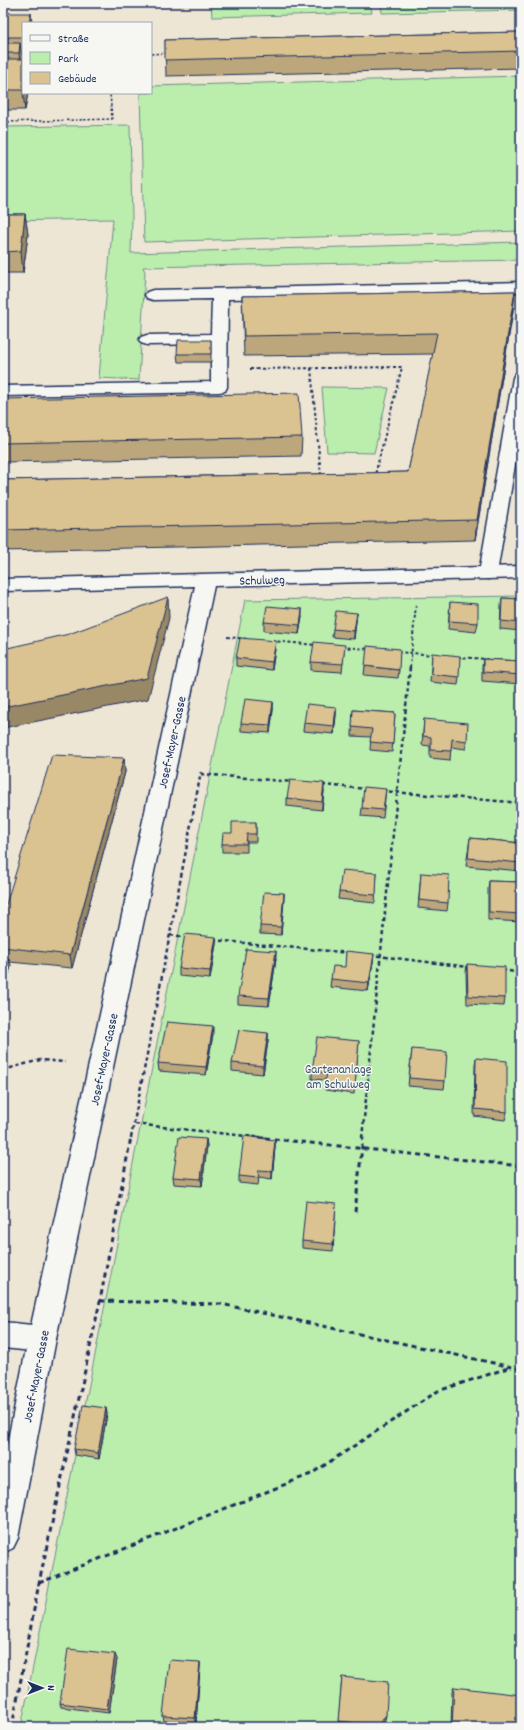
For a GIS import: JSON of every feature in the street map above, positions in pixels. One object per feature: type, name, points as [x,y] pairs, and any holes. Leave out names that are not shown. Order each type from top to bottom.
[{"type":"street","points":[[154,295],[521,287]]},
{"type":"street","points":[[3,391],[219,387],[220,294]]},
{"type":"street","points":[[147,340],[220,339]]},
{"type":"street","points":[[488,573],[521,378]]},
{"type":"street","name":"Schulweg","points":[[3,585],[521,572]]},
{"type":"street","name":"Josef-Mayer-Gasse","points":[[3,1538],[42,1339],[206,580]]},
{"type":"street","points":[[3,1335],[42,1339]]},
{"type":"path","points":[[152,54],[175,53]]},
{"type":"path","points":[[3,122],[112,119],[110,94]]},
{"type":"path","points":[[219,370],[402,367],[375,475]]},
{"type":"path","points":[[311,368],[321,476],[328,476]]},
{"type":"path","points":[[355,1212],[419,575]]},
{"type":"path","points":[[226,644],[238,579]]},
{"type":"path","points":[[227,637],[250,639]]},
{"type":"path","points":[[266,640],[319,645]]},
{"type":"path","points":[[335,646],[373,650]]},
{"type":"path","points":[[396,652],[443,656]]},
{"type":"path","points":[[451,656],[490,659]]},
{"type":"path","points":[[12,1727],[39,1583],[100,1301],[135,1124],[202,766]]},
{"type":"path","points":[[201,774],[295,783]]},
{"type":"path","points":[[319,785],[521,803]]},
{"type":"path","points":[[170,935],[194,938]]},
{"type":"path","points":[[209,939],[358,954]]},
{"type":"path","points":[[365,955],[474,967]]},
{"type":"path","points":[[498,970],[521,973]]},
{"type":"path","points":[[3,1070],[40,1060],[101,1065]]},
{"type":"path","points":[[135,1124],[521,1166]]},
{"type":"path","points":[[100,1301],[221,1304],[521,1368]]},
{"type":"path","points":[[39,1583],[311,1474],[438,1391],[511,1367]]},
{"type":"green space","points":[[211,3],[370,3],[372,13],[212,17]]},
{"type":"green space","points":[[381,3],[521,3],[521,10],[382,13]]},
{"type":"green space","points":[[521,76],[521,231],[144,242],[140,94],[152,94],[152,86]]},
{"type":"green space","points":[[130,125],[132,219],[131,253],[521,242],[521,260],[143,267],[145,272],[139,380],[99,378],[113,219],[3,221],[3,127]]},
{"type":"green space","points":[[322,387],[389,388],[374,453],[327,452]]},
{"type":"green space","name":"Gartenanlage am Schulweg","points":[[521,596],[521,1727],[21,1727],[245,600]]},
{"type":"building","points":[[3,13],[31,13],[29,22],[22,22],[22,37],[8,37],[7,43],[20,43],[19,53],[6,53],[4,59],[22,59],[22,90],[3,90]]},
{"type":"building","points":[[521,32],[521,51],[165,60],[165,40]]},
{"type":"building","points":[[3,214],[25,214],[21,251],[3,252]]},
{"type":"building","points":[[515,291],[477,520],[3,530],[3,480],[408,472],[437,333],[244,336],[242,296]]},
{"type":"building","points":[[178,340],[211,340],[211,354],[177,354]]},
{"type":"building","points":[[299,393],[302,437],[3,443],[3,399]]},
{"type":"building","points":[[168,597],[147,678],[3,707],[3,649],[69,634]]},
{"type":"building","points":[[502,598],[521,599],[521,623],[501,621]]},
{"type":"building","points":[[450,602],[478,604],[478,623],[449,621]]},
{"type":"building","points":[[267,606],[302,609],[300,625],[264,622]]},
{"type":"building","points":[[336,611],[357,613],[354,631],[333,629]]},
{"type":"building","points":[[240,638],[276,641],[272,662],[236,658]]},
{"type":"building","points":[[314,642],[345,645],[343,664],[311,662]]},
{"type":"building","points":[[367,646],[400,649],[399,670],[365,666]]},
{"type":"building","points":[[432,653],[460,656],[459,677],[431,674]]},
{"type":"building","points":[[483,659],[521,661],[521,675],[483,672]]},
{"type":"building","points":[[245,699],[273,702],[270,725],[241,723]]},
{"type":"building","points":[[307,704],[336,707],[334,726],[304,723]]},
{"type":"building","points":[[353,710],[395,713],[393,744],[370,742],[372,729],[352,727]]},
{"type":"building","points":[[424,719],[468,723],[467,741],[452,739],[451,751],[431,750],[431,737],[423,736]]},
{"type":"building","points":[[52,755],[124,758],[70,955],[3,947],[3,914]]},
{"type":"building","points":[[290,780],[324,783],[322,802],[287,798]]},
{"type":"building","points":[[364,787],[386,789],[383,810],[362,808]]},
{"type":"building","points":[[232,822],[256,822],[256,834],[247,834],[246,844],[222,844],[223,833],[232,833]]},
{"type":"building","points":[[470,838],[521,843],[521,863],[468,858]]},
{"type":"building","points":[[342,870],[377,873],[376,895],[339,892]]},
{"type":"building","points":[[421,873],[449,875],[448,903],[419,900]]},
{"type":"building","points":[[489,881],[521,882],[521,914],[489,912]]},
{"type":"building","points":[[264,892],[284,893],[281,927],[260,926]]},
{"type":"building","points":[[185,934],[216,937],[210,971],[179,968]]},
{"type":"building","points":[[246,949],[276,951],[269,998],[238,996]]},
{"type":"building","points":[[346,951],[374,954],[369,983],[331,979],[333,966],[345,967]]},
{"type":"building","points":[[3,958],[9,959],[3,980]]},
{"type":"building","points":[[467,964],[505,967],[505,998],[468,996]]},
{"type":"building","points":[[167,1022],[213,1026],[206,1067],[158,1063]]},
{"type":"building","points":[[239,1030],[268,1033],[263,1066],[232,1063]]},
{"type":"building","points":[[317,1037],[359,1041],[355,1086],[325,1083],[327,1073],[312,1071]]},
{"type":"building","points":[[412,1049],[447,1052],[445,1081],[409,1078]]},
{"type":"building","points":[[476,1058],[507,1061],[507,1112],[475,1109]]},
{"type":"building","points":[[244,1136],[275,1140],[272,1171],[259,1170],[258,1178],[239,1176]]},
{"type":"building","points":[[179,1137],[206,1139],[201,1179],[173,1177]]},
{"type":"building","points":[[306,1201],[336,1204],[333,1244],[302,1241]]},
{"type":"building","points":[[83,1405],[106,1408],[98,1453],[74,1449]]},
{"type":"building","points":[[68,1649],[115,1654],[107,1709],[60,1703]]},
{"type":"building","points":[[169,1660],[200,1662],[195,1718],[163,1716]]},
{"type":"building","points":[[342,1677],[388,1682],[386,1715],[378,1725],[338,1721]]},
{"type":"building","points":[[454,1687],[521,1695],[521,1727],[452,1727]]}]
